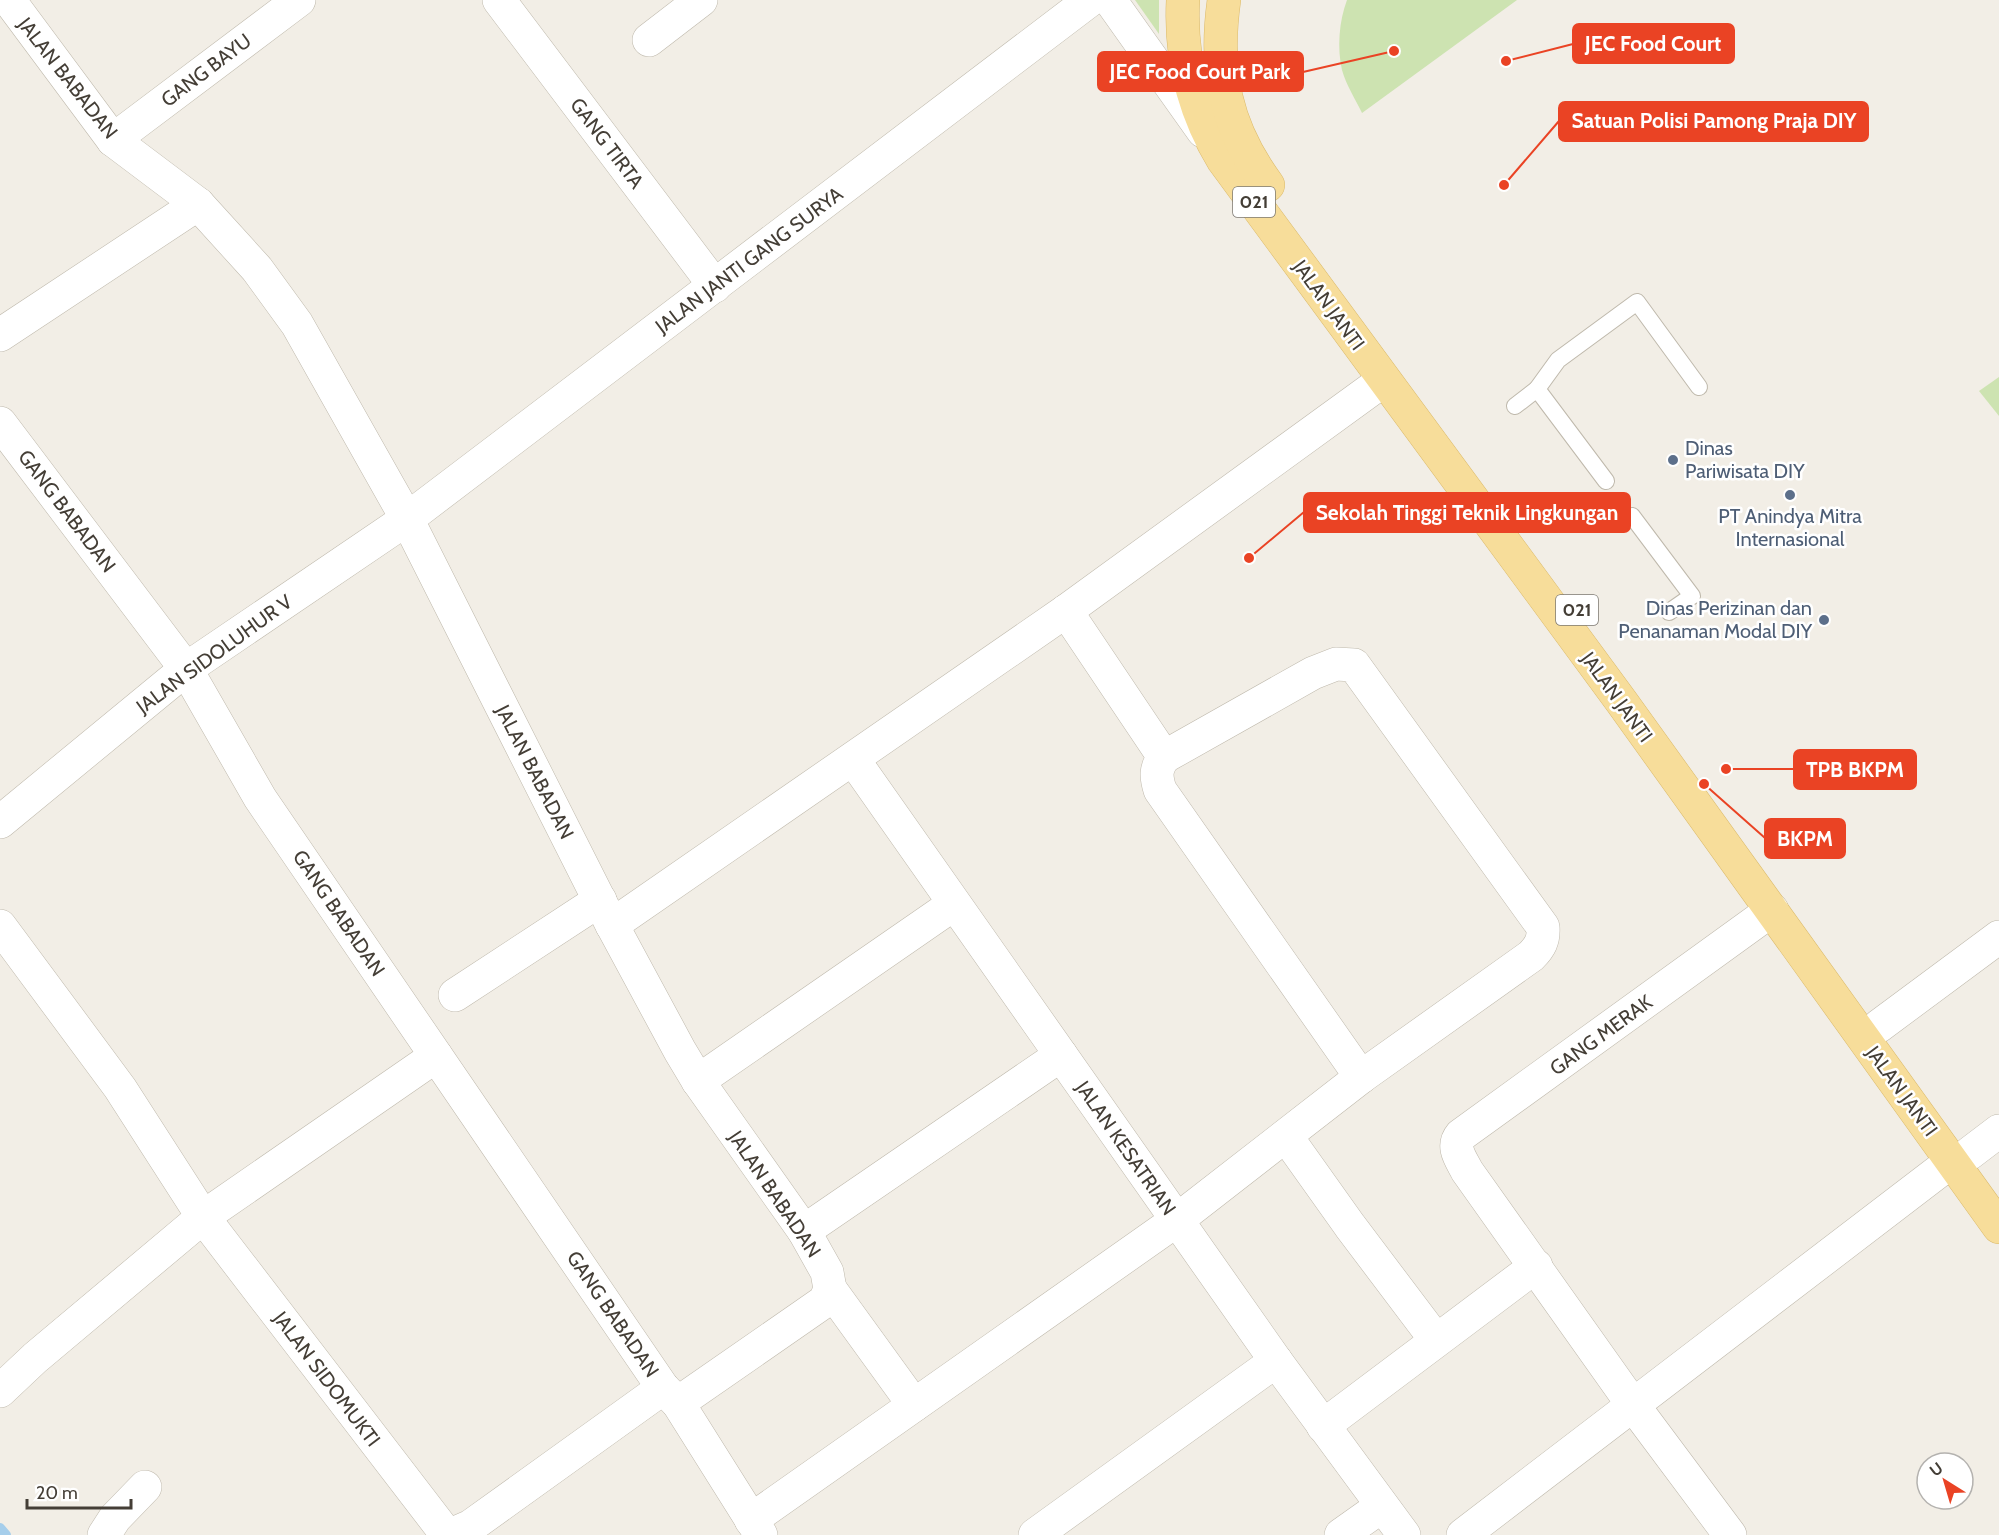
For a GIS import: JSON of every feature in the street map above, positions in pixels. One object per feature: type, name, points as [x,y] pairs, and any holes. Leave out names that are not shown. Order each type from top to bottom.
[{"type":"main road","name":"JALAN JANTI","points":[[1183,0],[1184,39],[1191,85],[1204,124],[1223,160],[1772,910],[1961,1157],[1999,1194]]},
{"type":"main road","name":"JALAN JANTI","points":[[1224,0],[1221,42],[1224,88],[1235,130],[1254,166],[1879,1026],[1961,1157],[1999,1227]]},
{"type":"street","name":"JALAN BABADAN","points":[[9,0],[113,140],[198,204],[257,269],[297,324],[407,519],[606,912],[680,1051],[698,1081],[804,1232],[827,1272],[830,1289],[914,1405]]},
{"type":"street","name":"GANG BAYU","points":[[113,140],[299,0]]},
{"type":"street","name":"GANG TIRTA","points":[[499,0],[715,286]]},
{"type":"street","points":[[649,39],[701,0]]},
{"type":"street","name":"JALAN JANTI GANG SURYA","points":[[407,519],[1090,0]]},
{"type":"street","points":[[1110,0],[1223,160]]},
{"type":"street","points":[[0,335],[198,204]]},
{"type":"street","points":[[455,995],[606,912],[853,759],[1066,611],[1384,380]]},
{"type":"street","name":"GANG BABADAN","points":[[0,423],[186,669],[260,798],[671,1395]]},
{"type":"street","name":"JALAN SIDOLUHUR V","points":[[0,822],[186,669],[407,519]]},
{"type":"street","points":[[1066,611],[1164,757]]},
{"type":"street","points":[[830,1289],[825,1301],[671,1395],[756,1528],[914,1405],[1177,1220],[1361,1077],[1531,956],[1538,948],[1544,938],[1543,927],[1354,665],[1336,664],[1313,673],[1164,757],[1158,765],[1156,776],[1160,790],[1361,1077]]},
{"type":"street","name":"JALAN KESATRIAN","points":[[853,759],[1276,1361],[1404,1535]]},
{"type":"street","points":[[698,1081],[954,903]]},
{"type":"street","name":"GANG MERAK","points":[[1730,1535],[1467,1171],[1456,1146],[1461,1135],[1772,910]]},
{"type":"street","name":"JALAN SIDOMUKTI","points":[[0,926],[120,1088],[203,1217],[444,1531],[455,1533],[471,1526],[671,1395]]},
{"type":"street","points":[[1879,1026],[1999,937]]},
{"type":"street","points":[[804,1232],[1061,1055]]},
{"type":"street","points":[[0,1391],[35,1358],[203,1217],[436,1056]]},
{"type":"street","points":[[1463,1535],[1961,1157],[1999,1131]]},
{"type":"street","points":[[1286,1136],[1436,1340]]},
{"type":"street","points":[[1323,1426],[1536,1266]]},
{"type":"street","points":[[1035,1535],[1276,1361]]},
{"type":"street","points":[[104,1535],[115,1518],[145,1487]]},
{"type":"street","points":[[1341,1535],[1382,1506]]},
{"type":"lane","points":[[1515,406],[1537,389],[1558,360],[1637,302],[1699,387]]},
{"type":"lane","points":[[1537,389],[1605,481]]},
{"type":"lane","points":[[1632,516],[1692,596],[1669,612]]},
{"type":"green space","points":[[1135,0],[1159,0],[1159,34]]},
{"type":"green space","points":[[1347,0],[1517,0],[1362,113],[1346,81],[1340,62],[1341,26]]},
{"type":"green space","points":[[1999,377],[1999,416],[1979,391]]},
{"type":"waterway","points":[[0,1528],[6,1535]]},
{"type":"place","name":"JEC Food Court Park","points":[[1394,51]]},
{"type":"place","name":"JEC Food Court","points":[[1506,61]]},
{"type":"place","name":"Satuan Polisi Pamong Praja DIY","points":[[1504,185]]},
{"type":"place","name":"Dinas Pariwisata DIY","points":[[1673,460]]},
{"type":"place","name":"PT Anindya Mitra Internasional","points":[[1790,495]]},
{"type":"place","name":"Sekolah Tinggi Teknik Lingkungan","points":[[1249,558]]},
{"type":"place","name":"Dinas Perizinan dan Penanaman Modal DIY","points":[[1824,620]]},
{"type":"place","name":"TPB BKPM","points":[[1726,769]]},
{"type":"place","name":"BKPM","points":[[1704,784]]}]
